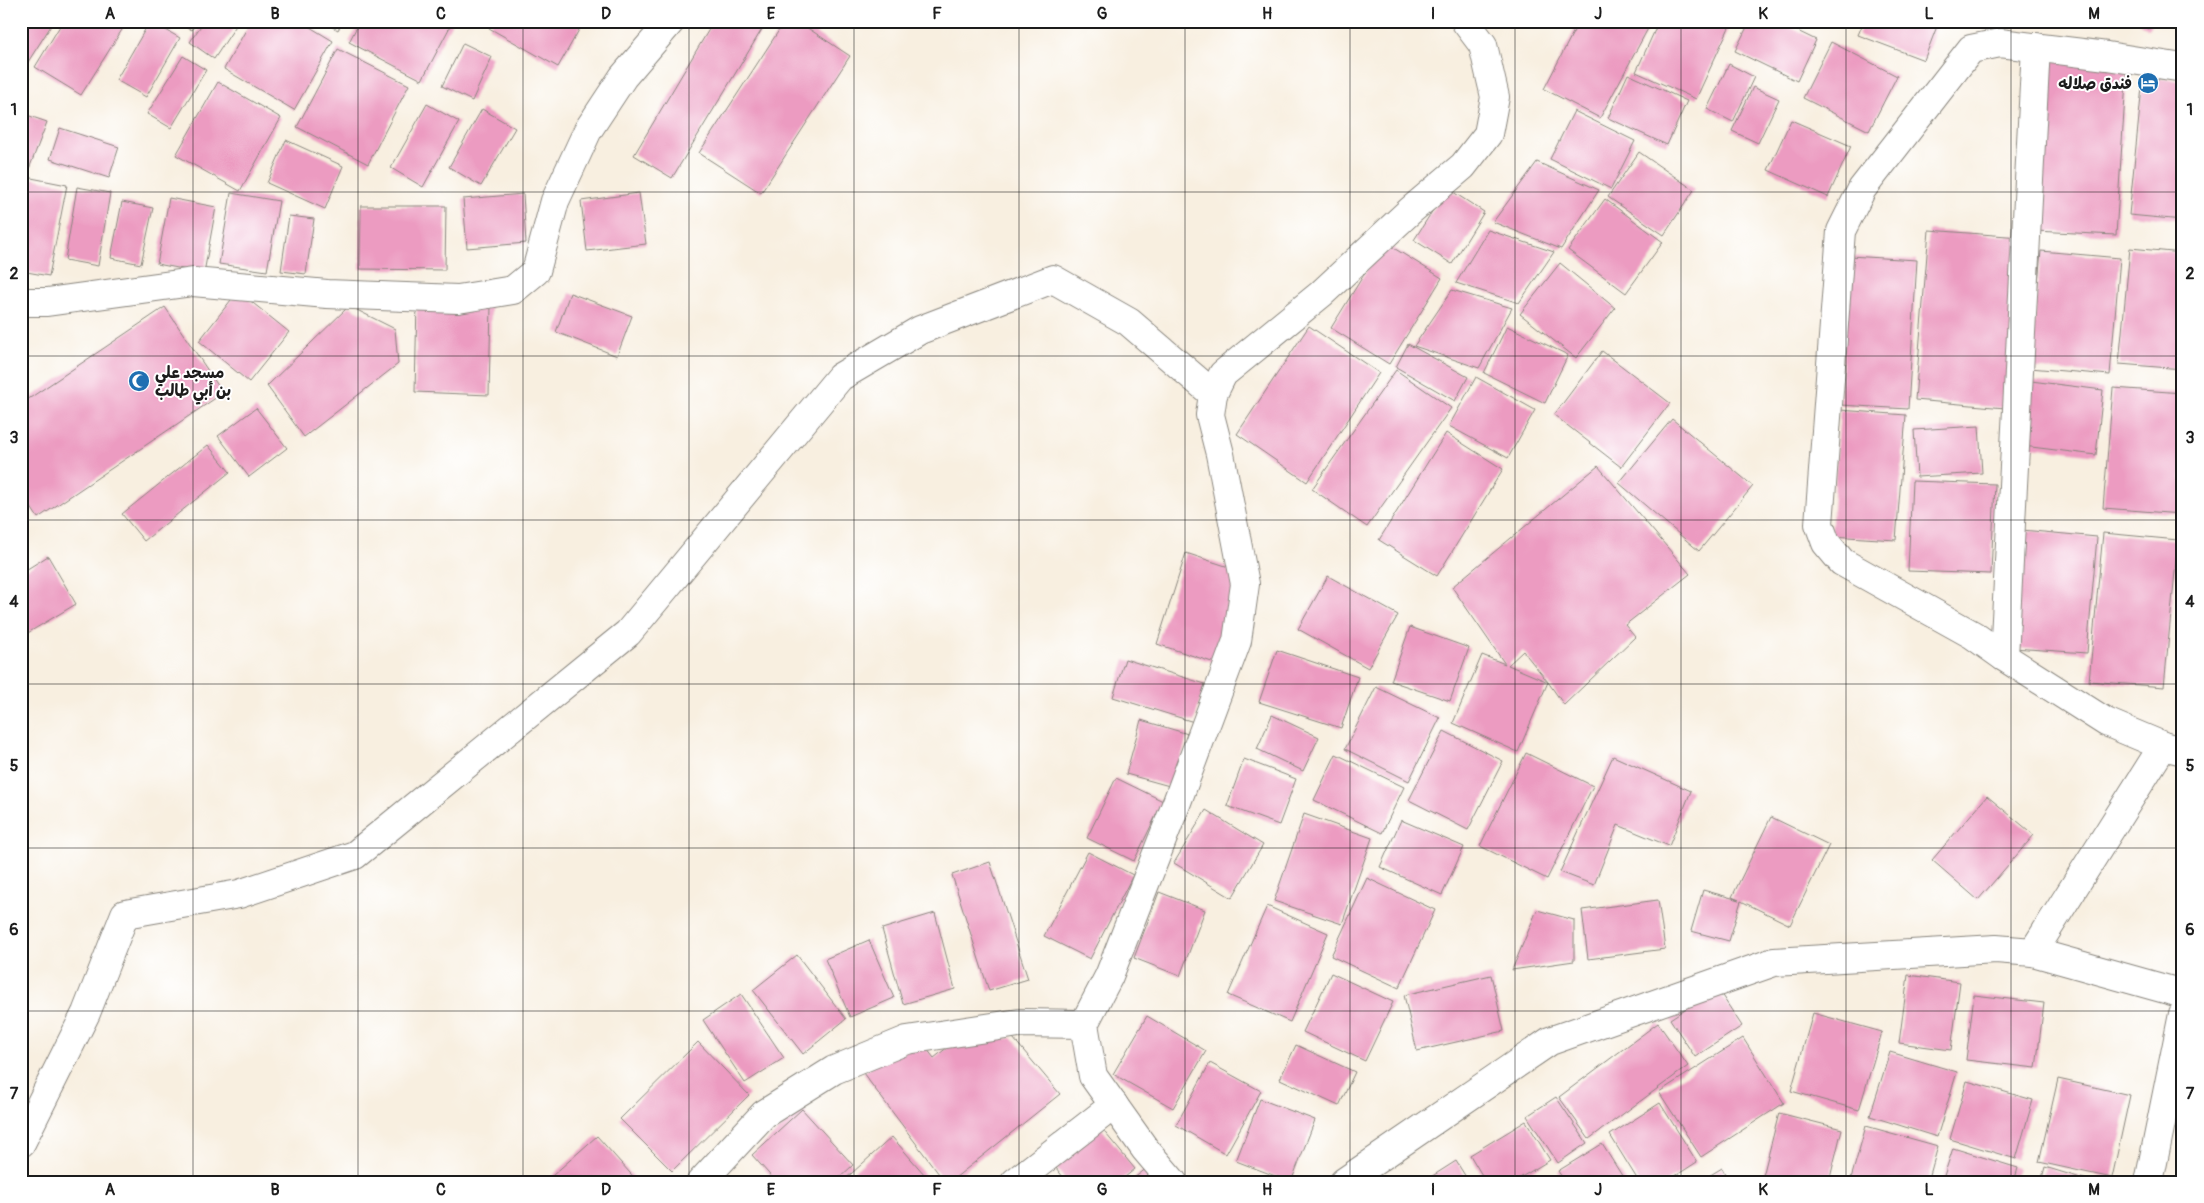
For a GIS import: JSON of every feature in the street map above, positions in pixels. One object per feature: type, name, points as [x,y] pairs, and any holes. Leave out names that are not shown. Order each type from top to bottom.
[{"type":"street","points":[[21,302],[47,302],[193,282],[327,294],[458,299],[513,290],[536,271],[555,201],[588,130],[623,77],[671,21]]},
{"type":"street","points":[[1173,1182],[1145,1149],[1093,1076],[1084,1024],[1109,976],[1237,641],[1245,584],[1220,454],[1210,415],[1213,394],[1223,374],[1257,344],[1322,294],[1410,211],[1463,166],[1488,134],[1495,97],[1483,45],[1465,21]]},
{"type":"street","points":[[2033,952],[2173,749],[2106,722],[1973,635],[1842,562],[1826,543],[1819,524],[1842,231],[1862,189],[1971,49],[2000,43],[2183,68]]},
{"type":"street","points":[[2004,657],[2036,47]]},
{"type":"street","points":[[21,1142],[86,1013],[125,914],[239,894],[354,855],[628,633],[840,377],[920,330],[1053,278],[1129,322],[1213,394]]},
{"type":"street","points":[[1344,1182],[1550,1041],[1774,962],[1996,949],[2033,952],[2183,994]]},
{"type":"street","points":[[2149,1182],[2183,1014]]},
{"type":"street","points":[[701,1182],[764,1114],[834,1070],[907,1040],[1019,1023],[1084,1024]]},
{"type":"street","points":[[1015,1182],[1114,1106]]},
{"type":"building","points":[[21,21],[54,21],[26,65],[21,62]]},
{"type":"building","points":[[63,21],[118,21],[125,25],[81,95],[35,67]]},
{"type":"building","points":[[150,21],[180,38],[146,97],[116,80]]},
{"type":"building","points":[[176,21],[197,21],[192,30]]},
{"type":"building","points":[[204,21],[239,21],[214,59],[190,42]]},
{"type":"building","points":[[251,21],[300,21],[333,41],[294,110],[224,69]]},
{"type":"building","points":[[321,21],[343,21],[338,30]]},
{"type":"building","points":[[360,21],[453,21],[422,80],[349,42]]},
{"type":"building","points":[[493,21],[584,21],[558,67],[489,28]]},
{"type":"building","points":[[714,21],[767,21],[672,178],[634,155]]},
{"type":"building","points":[[785,21],[797,21],[850,56],[761,193],[699,153]]},
{"type":"building","points":[[1579,21],[1652,21],[1600,118],[1544,89]]},
{"type":"building","points":[[1659,21],[1732,21],[1696,99],[1636,72]]},
{"type":"building","points":[[1750,21],[1777,21],[1816,40],[1797,81],[1735,51]]},
{"type":"building","points":[[1864,21],[1939,21],[1924,60],[1858,35]]},
{"type":"building","points":[[2137,21],[2154,21],[2149,29]]},
{"type":"building","points":[[1831,42],[1897,76],[1869,131],[1803,98]]},
{"type":"building","points":[[463,43],[492,57],[472,101],[442,86]]},
{"type":"building","points":[[338,49],[409,85],[368,164],[297,127]]},
{"type":"building","points":[[183,56],[206,70],[171,128],[147,114]]},
{"type":"building","points":[[2045,60],[2127,65],[2116,235],[2035,231]]},
{"type":"building","points":[[1729,64],[1754,77],[1733,122],[1707,109]]},
{"type":"building","points":[[1628,74],[1687,101],[1667,145],[1608,118]]},
{"type":"building","points":[[2143,77],[2183,81],[2183,220],[2129,215]]},
{"type":"building","points":[[218,82],[281,118],[240,191],[176,155]]},
{"type":"building","points":[[1753,87],[1779,99],[1758,143],[1732,131]]},
{"type":"building","points":[[427,104],[459,122],[423,187],[391,168]]},
{"type":"building","points":[[482,109],[515,128],[481,186],[449,167]]},
{"type":"building","points":[[1574,111],[1635,141],[1611,189],[1550,159]]},
{"type":"building","points":[[21,113],[47,122],[29,169],[21,166]]},
{"type":"building","points":[[1791,120],[1851,146],[1828,197],[1768,170]]},
{"type":"building","points":[[60,128],[119,147],[109,178],[50,159]]},
{"type":"building","points":[[286,140],[343,166],[325,209],[267,183]]},
{"type":"building","points":[[1639,152],[1694,190],[1664,235],[1608,197]]},
{"type":"building","points":[[1537,162],[1599,190],[1561,249],[1493,222]]},
{"type":"building","points":[[21,176],[67,185],[49,276],[21,271]]},
{"type":"building","points":[[77,187],[110,193],[98,266],[65,260]]},
{"type":"building","points":[[1447,188],[1484,212],[1452,264],[1414,240]]},
{"type":"building","points":[[231,193],[279,201],[267,271],[219,264]]},
{"type":"building","points":[[639,193],[646,244],[587,251],[581,201]]},
{"type":"building","points":[[523,194],[526,243],[467,248],[463,199]]},
{"type":"building","points":[[169,198],[216,207],[204,273],[157,264]]},
{"type":"building","points":[[1605,199],[1663,242],[1626,293],[1568,250]]},
{"type":"building","points":[[122,202],[153,208],[141,264],[111,258]]},
{"type":"building","points":[[361,206],[446,206],[445,270],[360,269]]},
{"type":"building","points":[[289,216],[314,219],[306,274],[281,271]]},
{"type":"building","points":[[1488,230],[1554,252],[1519,303],[1456,283]]},
{"type":"building","points":[[1929,230],[2020,237],[2005,408],[1915,400]]},
{"type":"building","points":[[1384,242],[1442,278],[1389,364],[1331,328]]},
{"type":"building","points":[[2130,248],[2183,253],[2183,369],[2119,364]]},
{"type":"building","points":[[2041,251],[2120,258],[2110,375],[2030,368]]},
{"type":"building","points":[[1849,256],[1917,260],[1908,409],[1840,405]]},
{"type":"building","points":[[1560,263],[1615,308],[1576,358],[1520,314]]},
{"type":"building","points":[[1452,290],[1512,308],[1479,368],[1414,346]]},
{"type":"building","points":[[238,291],[289,332],[249,382],[199,341]]},
{"type":"building","points":[[570,293],[632,316],[617,356],[556,332]]},
{"type":"building","points":[[417,302],[491,305],[489,395],[415,392]]},
{"type":"building","points":[[349,306],[395,329],[398,364],[304,437],[267,386]]},
{"type":"building","points":[[165,307],[223,393],[38,518],[21,492],[21,404]]},
{"type":"building","points":[[1309,326],[1379,373],[1307,482],[1237,434]]},
{"type":"building","points":[[1507,326],[1568,355],[1545,403],[1484,373]]},
{"type":"building","points":[[1408,344],[1468,377],[1455,401],[1396,367]]},
{"type":"building","points":[[1602,351],[1670,403],[1621,467],[1554,415]]},
{"type":"building","points":[[1396,370],[1451,408],[1367,527],[1312,489]]},
{"type":"building","points":[[1476,377],[1535,410],[1508,458],[1449,426]]},
{"type":"building","points":[[2031,381],[2103,390],[2096,455],[2023,446]]},
{"type":"building","points":[[2113,388],[2183,393],[2181,514],[2103,508]]},
{"type":"building","points":[[256,408],[287,448],[249,477],[218,436]]},
{"type":"building","points":[[1840,410],[1906,415],[1896,540],[1831,536]]},
{"type":"building","points":[[1672,419],[1753,486],[1699,551],[1619,483]]},
{"type":"building","points":[[1979,426],[1982,473],[1917,477],[1914,430]]},
{"type":"building","points":[[1446,433],[1503,469],[1437,576],[1379,540]]},
{"type":"building","points":[[208,445],[230,472],[144,541],[122,514]]},
{"type":"building","points":[[1598,466],[1690,574],[1625,625],[1635,637],[1564,705],[1548,682],[1518,752],[1453,723],[1482,655],[1505,664],[1452,587]],"holes":[[[1523,651],[1548,682],[1508,665]]]},
{"type":"building","points":[[1912,481],[1995,484],[1991,574],[1908,571]]},
{"type":"building","points":[[2022,530],[2097,537],[2087,653],[2013,648]]},
{"type":"building","points":[[2103,533],[2178,540],[2164,687],[2089,681]]},
{"type":"building","points":[[1186,553],[1247,573],[1218,664],[1157,644]]},
{"type":"building","points":[[48,556],[76,604],[21,637],[21,573]]},
{"type":"building","points":[[1328,576],[1398,615],[1368,668],[1298,629]]},
{"type":"building","points":[[1410,627],[1469,648],[1450,701],[1391,681]]},
{"type":"building","points":[[1277,650],[1358,677],[1341,728],[1259,702]]},
{"type":"building","points":[[1125,659],[1205,684],[1194,722],[1113,697]]},
{"type":"building","points":[[1376,687],[1440,718],[1409,781],[1345,749]]},
{"type":"building","points":[[1272,715],[1319,737],[1303,771],[1257,749]]},
{"type":"building","points":[[1141,720],[1188,734],[1173,787],[1126,774]]},
{"type":"building","points":[[1444,731],[1503,761],[1468,830],[1409,800]]},
{"type":"building","points":[[1526,753],[1593,786],[1547,879],[1480,846]]},
{"type":"building","points":[[1336,754],[1404,787],[1382,833],[1314,800]]},
{"type":"building","points":[[1613,756],[1691,791],[1669,846],[1618,825],[1594,885],[1560,872]]},
{"type":"building","points":[[1244,759],[1296,779],[1279,825],[1227,806]]},
{"type":"building","points":[[1116,778],[1163,801],[1134,861],[1087,838]]},
{"type":"building","points":[[1987,796],[2034,835],[1978,900],[1932,860]]},
{"type":"building","points":[[1206,810],[1263,845],[1232,898],[1174,863]]},
{"type":"building","points":[[1304,814],[1372,838],[1342,924],[1274,901]]},
{"type":"building","points":[[1771,817],[1829,845],[1790,925],[1741,901],[1729,941],[1691,931],[1703,890],[1739,900],[1732,897]]},
{"type":"building","points":[[1401,820],[1464,847],[1442,895],[1380,867]]},
{"type":"building","points":[[1088,852],[1133,875],[1090,959],[1044,936]]},
{"type":"building","points":[[990,862],[1028,979],[989,991],[952,875]]},
{"type":"building","points":[[1367,878],[1435,910],[1399,988],[1331,956]]},
{"type":"building","points":[[1159,892],[1205,910],[1180,976],[1134,958]]},
{"type":"building","points":[[1658,900],[1665,949],[1588,959],[1582,910]]},
{"type":"building","points":[[1267,906],[1328,933],[1290,1022],[1228,995]]},
{"type":"building","points":[[1537,910],[1574,920],[1574,961],[1512,970]]},
{"type":"building","points":[[935,913],[955,989],[903,1004],[882,929]]},
{"type":"building","points":[[869,940],[894,998],[850,1017],[825,959]]},
{"type":"building","points":[[797,955],[846,1019],[803,1054],[753,990]]},
{"type":"building","points":[[1331,973],[1393,1002],[1365,1061],[1303,1032]]},
{"type":"building","points":[[1491,975],[1504,1031],[1417,1051],[1404,995]]},
{"type":"building","points":[[1908,975],[1960,982],[1951,1050],[1899,1043]]},
{"type":"building","points":[[1717,988],[1742,1026],[1695,1057],[1670,1019]]},
{"type":"building","points":[[741,994],[784,1058],[745,1083],[703,1020]]},
{"type":"building","points":[[1974,995],[2044,1003],[2036,1068],[1966,1060]]},
{"type":"building","points":[[1813,1013],[1882,1032],[1859,1110],[1791,1091]]},
{"type":"building","points":[[1147,1016],[1206,1051],[1173,1108],[1113,1074]]},
{"type":"building","points":[[1658,1023],[1688,1066],[1589,1139],[1559,1097]]},
{"type":"building","points":[[1013,1038],[1060,1094],[950,1182],[945,1182],[863,1073],[883,1057],[923,1044],[934,1058],[953,1043]]},
{"type":"building","points":[[1743,1038],[1784,1103],[1701,1157],[1659,1092]]},
{"type":"building","points":[[698,1042],[749,1095],[672,1171],[620,1119]]},
{"type":"building","points":[[1296,1045],[1355,1072],[1339,1106],[1280,1079]]},
{"type":"building","points":[[1890,1052],[1957,1072],[1937,1137],[1870,1116]]},
{"type":"building","points":[[1210,1063],[1261,1091],[1226,1154],[1176,1125]]},
{"type":"building","points":[[2058,1079],[2130,1095],[2112,1178],[2039,1162]]},
{"type":"building","points":[[1967,1081],[2033,1100],[2016,1159],[1950,1139]]},
{"type":"building","points":[[1556,1097],[1587,1143],[1558,1163],[1527,1116]]},
{"type":"building","points":[[1260,1099],[1315,1120],[1291,1182],[1236,1161]]},
{"type":"building","points":[[1660,1103],[1697,1162],[1666,1182],[1639,1182],[1610,1135]]},
{"type":"building","points":[[802,1109],[853,1165],[835,1182],[776,1182],[752,1155]]},
{"type":"building","points":[[1779,1113],[1842,1129],[1829,1182],[1787,1182],[1763,1176]]},
{"type":"building","points":[[1092,1117],[1135,1169],[1119,1182],[1067,1182],[1045,1154]]},
{"type":"building","points":[[1526,1121],[1550,1160],[1513,1182],[1486,1182],[1470,1155]]},
{"type":"building","points":[[1866,1126],[1938,1146],[1928,1182],[1850,1182]]},
{"type":"building","points":[[597,1136],[638,1182],[558,1182],[552,1176]]},
{"type":"building","points":[[892,1137],[931,1182],[842,1182]]},
{"type":"building","points":[[1602,1144],[1626,1182],[1565,1182],[1558,1171]]},
{"type":"building","points":[[1953,1148],[2018,1168],[2014,1182],[1942,1182]]},
{"type":"building","points":[[1456,1161],[1469,1182],[1423,1182]]},
{"type":"building","points":[[2045,1167],[2091,1181],[2091,1182],[2041,1182]]},
{"type":"building","points":[[1147,1168],[1157,1182],[1129,1182]]},
{"type":"building","points":[[1722,1168],[1729,1182],[1699,1182]]},
{"type":"place","name":"فندق صلاله","points":[[2148,83]]},
{"type":"place","name":"مسجد علي بن أبي طالب","points":[[139,381]]}]
